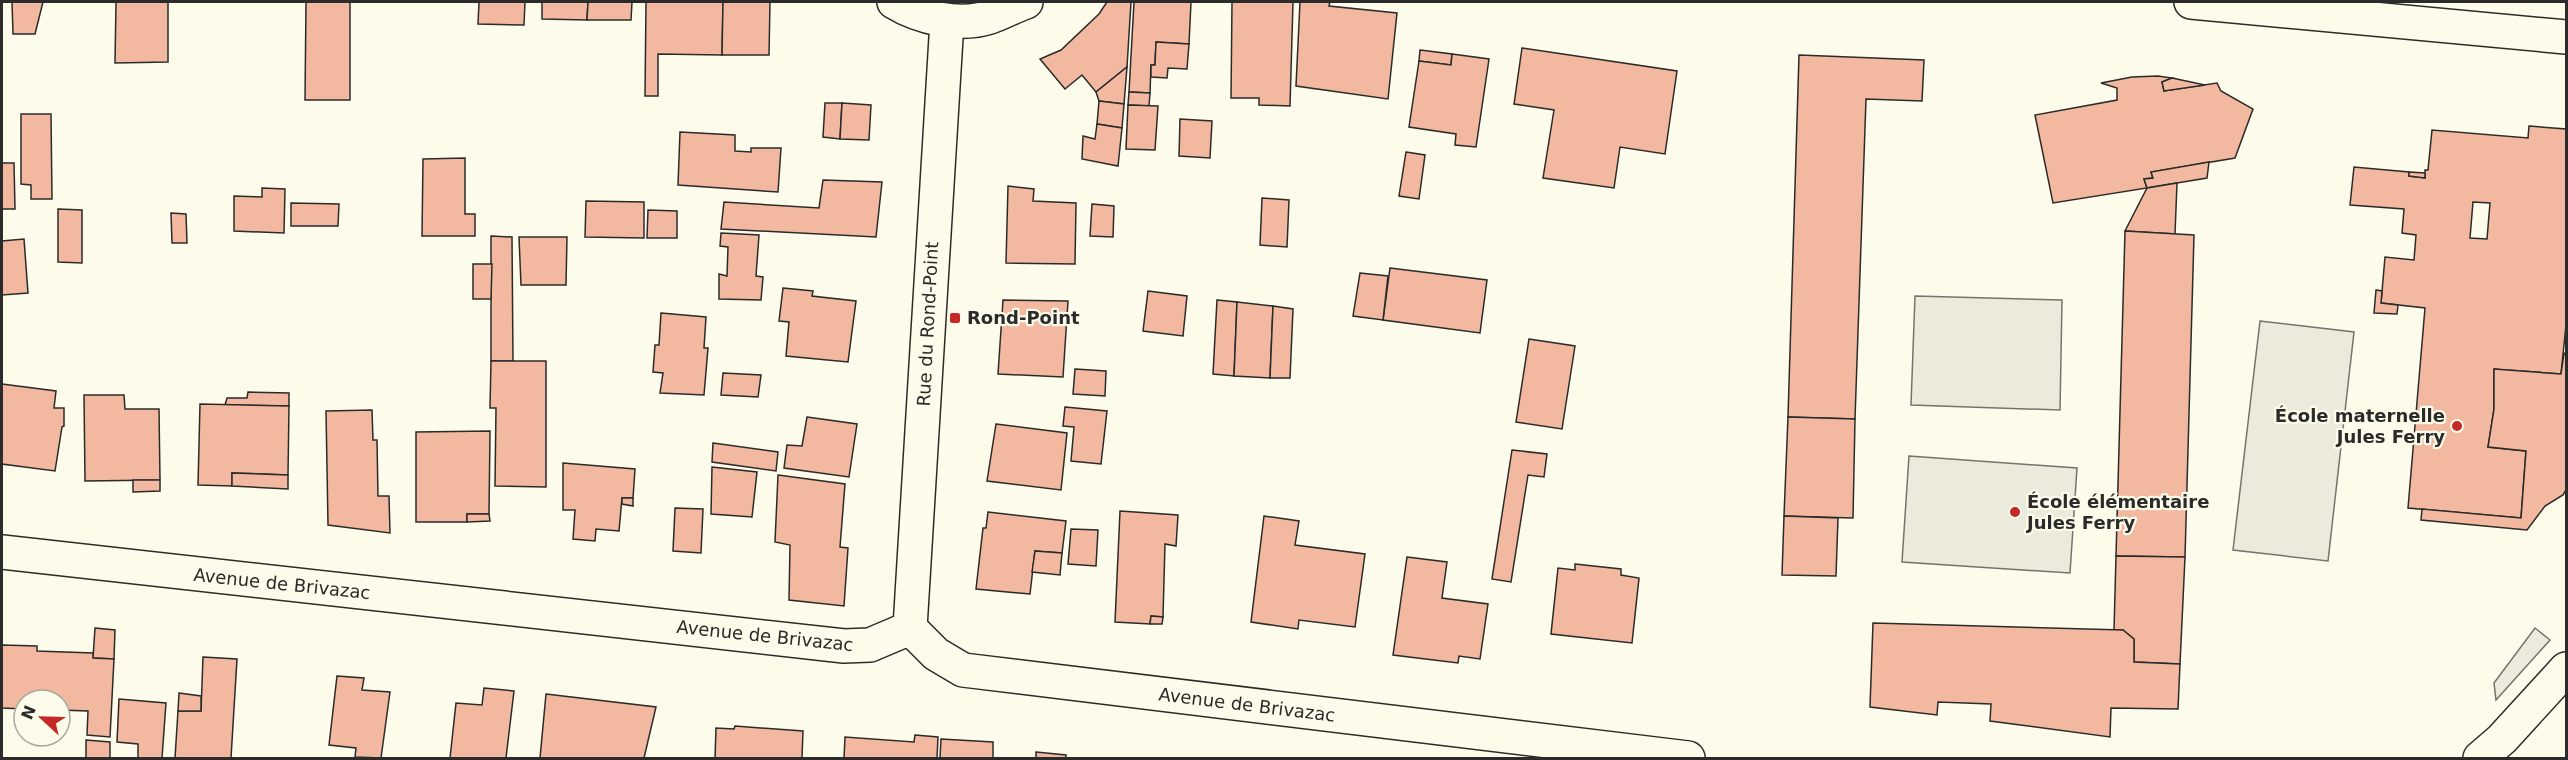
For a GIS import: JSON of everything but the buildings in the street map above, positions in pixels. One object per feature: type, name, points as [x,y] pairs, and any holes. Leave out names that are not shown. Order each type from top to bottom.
[{"type":"street","points":[[894,2],[907,10],[947,21],[988,18],[1026,2]]},
{"type":"street","points":[[2191,2],[2566,37]]},
{"type":"street","name":"Rue du Rond-Point","points":[[910,628],[947,21]]},
{"type":"street","name":"Avenue de Brivazac","points":[[2,552],[844,646],[870,645],[910,628],[936,654],[963,670],[1688,759]]},
{"type":"street","points":[[2480,759],[2502,739],[2566,669]]},
{"type":"shaded area","points":[[1915,296],[2062,300],[2060,410],[1911,405]]},
{"type":"shaded area","points":[[2260,321],[2354,332],[2328,561],[2233,550]]},
{"type":"shaded area","points":[[1909,456],[2077,468],[2070,573],[1902,562]]},
{"type":"shaded area","points":[[2535,628],[2550,640],[2496,700],[2494,683]]},
{"type":"place","name":"Rond-Point","points":[[955,318]]},
{"type":"place","name":"École maternelle Jules Ferry","points":[[2457,426]]},
{"type":"place","name":"École élémentaire Jules Ferry","points":[[2015,512]]}]
